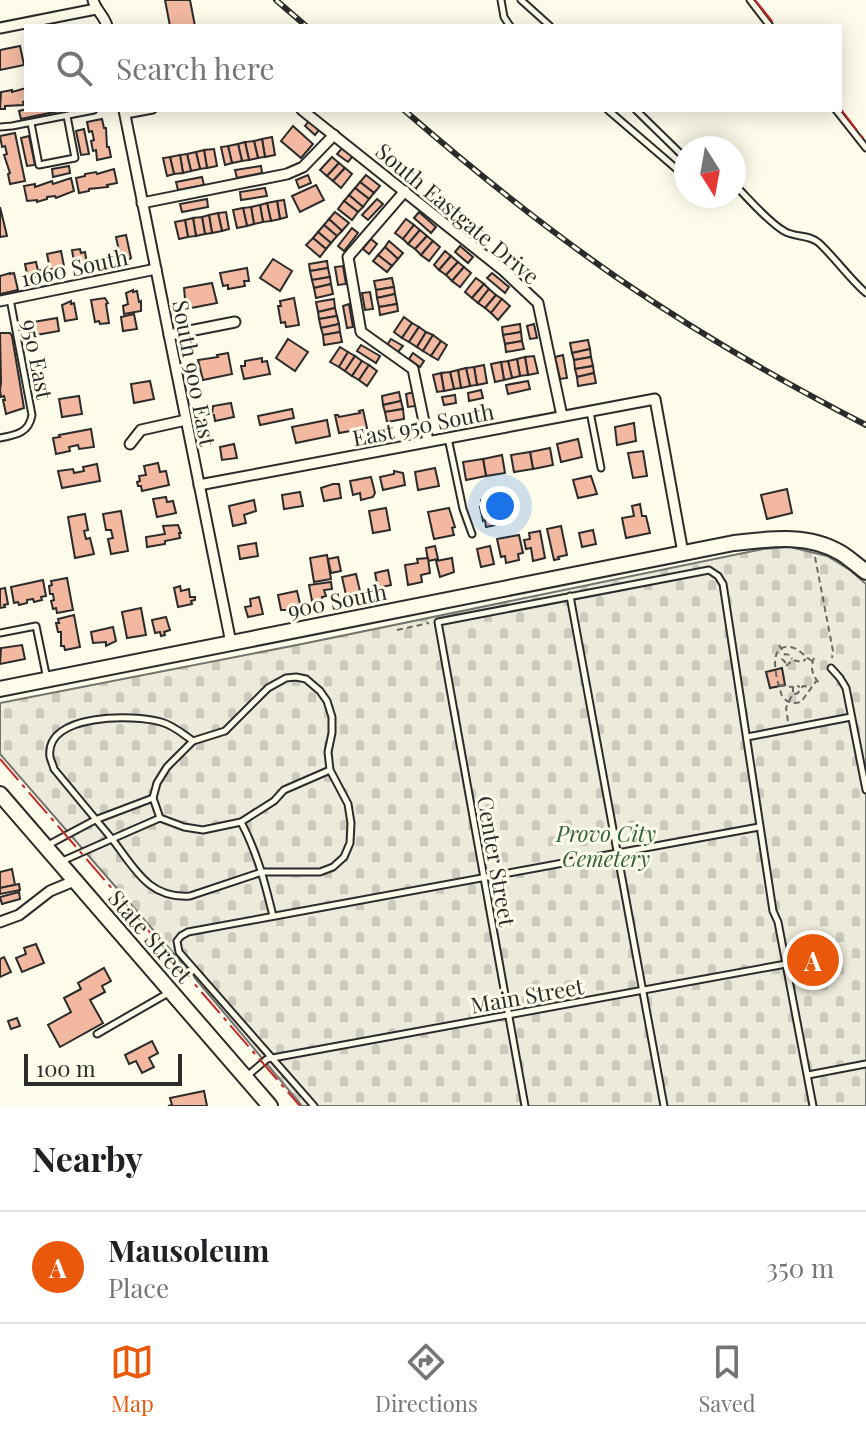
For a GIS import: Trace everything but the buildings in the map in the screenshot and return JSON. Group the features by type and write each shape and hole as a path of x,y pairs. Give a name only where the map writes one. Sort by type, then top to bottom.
{"street":[{"path":"0,28 94,4 106,24"},
{"name":"South Eastgate Drive","path":"305,112 504,271 538,303 562,416"},
{"name":"South 900 East","path":"124,113 231,643"},
{"path":"142,203 287,174 303,167 334,135"},
{"path":"405,191 348,257 361,332 413,369 428,441"},
{"name":"1060 South","path":"5,300 156,269"},
{"path":"169,335 235,322"},
{"name":"East 950 South","path":"199,485 655,399 683,553"},
{"path":"130,444 141,430 186,420"},
{"name":"900 South","path":"0,689 734,543 782,537 808,541 820,551 839,552 866,572"},
{"name":"State Street","path":"0,794 270,1106"},
{"path":"0,922 19,915 50,891 74,881"}],"lane":[{"path":"501,0 509,24"},
{"path":"521,0 548,24"},
{"path":"750,0 768,24"},
{"path":"0,127 85,112"},
{"path":"610,112 674,167"},
{"path":"638,112 674,147"},
{"path":"838,112 866,148"},
{"path":"31,123 39,165 63,161 75,158 67,116"},
{"path":"746,196 781,230 817,242 866,293"},
{"name":"950 East","path":"0,438 22,433 30,425 32,410 5,300"},
{"path":"589,411 601,468"},
{"path":"448,437 463,509 472,534"},
{"path":"438,622 700,571 709,570 718,576 723,584 773,911 778,922 813,1106"},
{"path":"570,596 664,1106"},
{"name":"Center Street","path":"438,622 525,1106"},
{"path":"0,633 36,626 47,680"},
{"path":"831,668 846,688 866,790"},
{"path":"160,818 153,798 157,783 167,767 193,741 225,731 249,704 286,678 306,679 327,701 332,717 328,752 330,770 348,804 351,823 350,843 344,857 333,867 320,872 262,872 190,896 167,895 148,885 54,769 50,757 51,748 61,731 72,725 114,718 161,722 193,741"},
{"path":"747,737 851,717"},
{"path":"858,747 866,745"},
{"path":"59,863 160,818 203,830 241,822 274,801 284,790 330,770"},
{"path":"45,846 95,820 153,798"},
{"path":"241,822 262,872 273,916"},
{"path":"314,1106 179,952 177,941 181,936 188,932 759,827"},
{"name":"Main Street","path":"273,1058 786,964"},
{"path":"97,1034 171,992"},
{"path":"246,1078 267,1059 273,1058"},
{"path":"808,1075 866,1064"}],"path":[{"path":"820,551 833,651 831,668"},
{"path":"397,630 438,622"},
{"path":"780,647 793,660 802,662 807,658"},
{"path":"780,647 795,648 813,659 812,669 818,682 801,702 788,702 782,696 775,662 780,647"},
{"path":"785,654 782,659 787,665 793,660"},
{"path":"779,685 797,685 801,688"},
{"path":"793,687 795,693"},
{"path":"789,730 788,702 801,688 811,687"},
{"path":"799,936 808,986"},
{"path":"800,942 819,938 826,977 807,980"},
{"path":"786,964 804,961"}],"green space":[{"name":"Provo City Cemetery","path":"790,547 827,556 866,584 866,1106 302,1106 0,754 0,703 763,549"}],"railway":[{"path":"276,0 304,24"},
{"path":"406,112 509,198 619,279 740,356 866,425"}],"power":[{"path":"755,0 774,24"},
{"path":"842,111 866,142"},
{"path":"0,759 300,1106"}],"place":[{"name":"Mausoleum","path":"813,960"}]}
